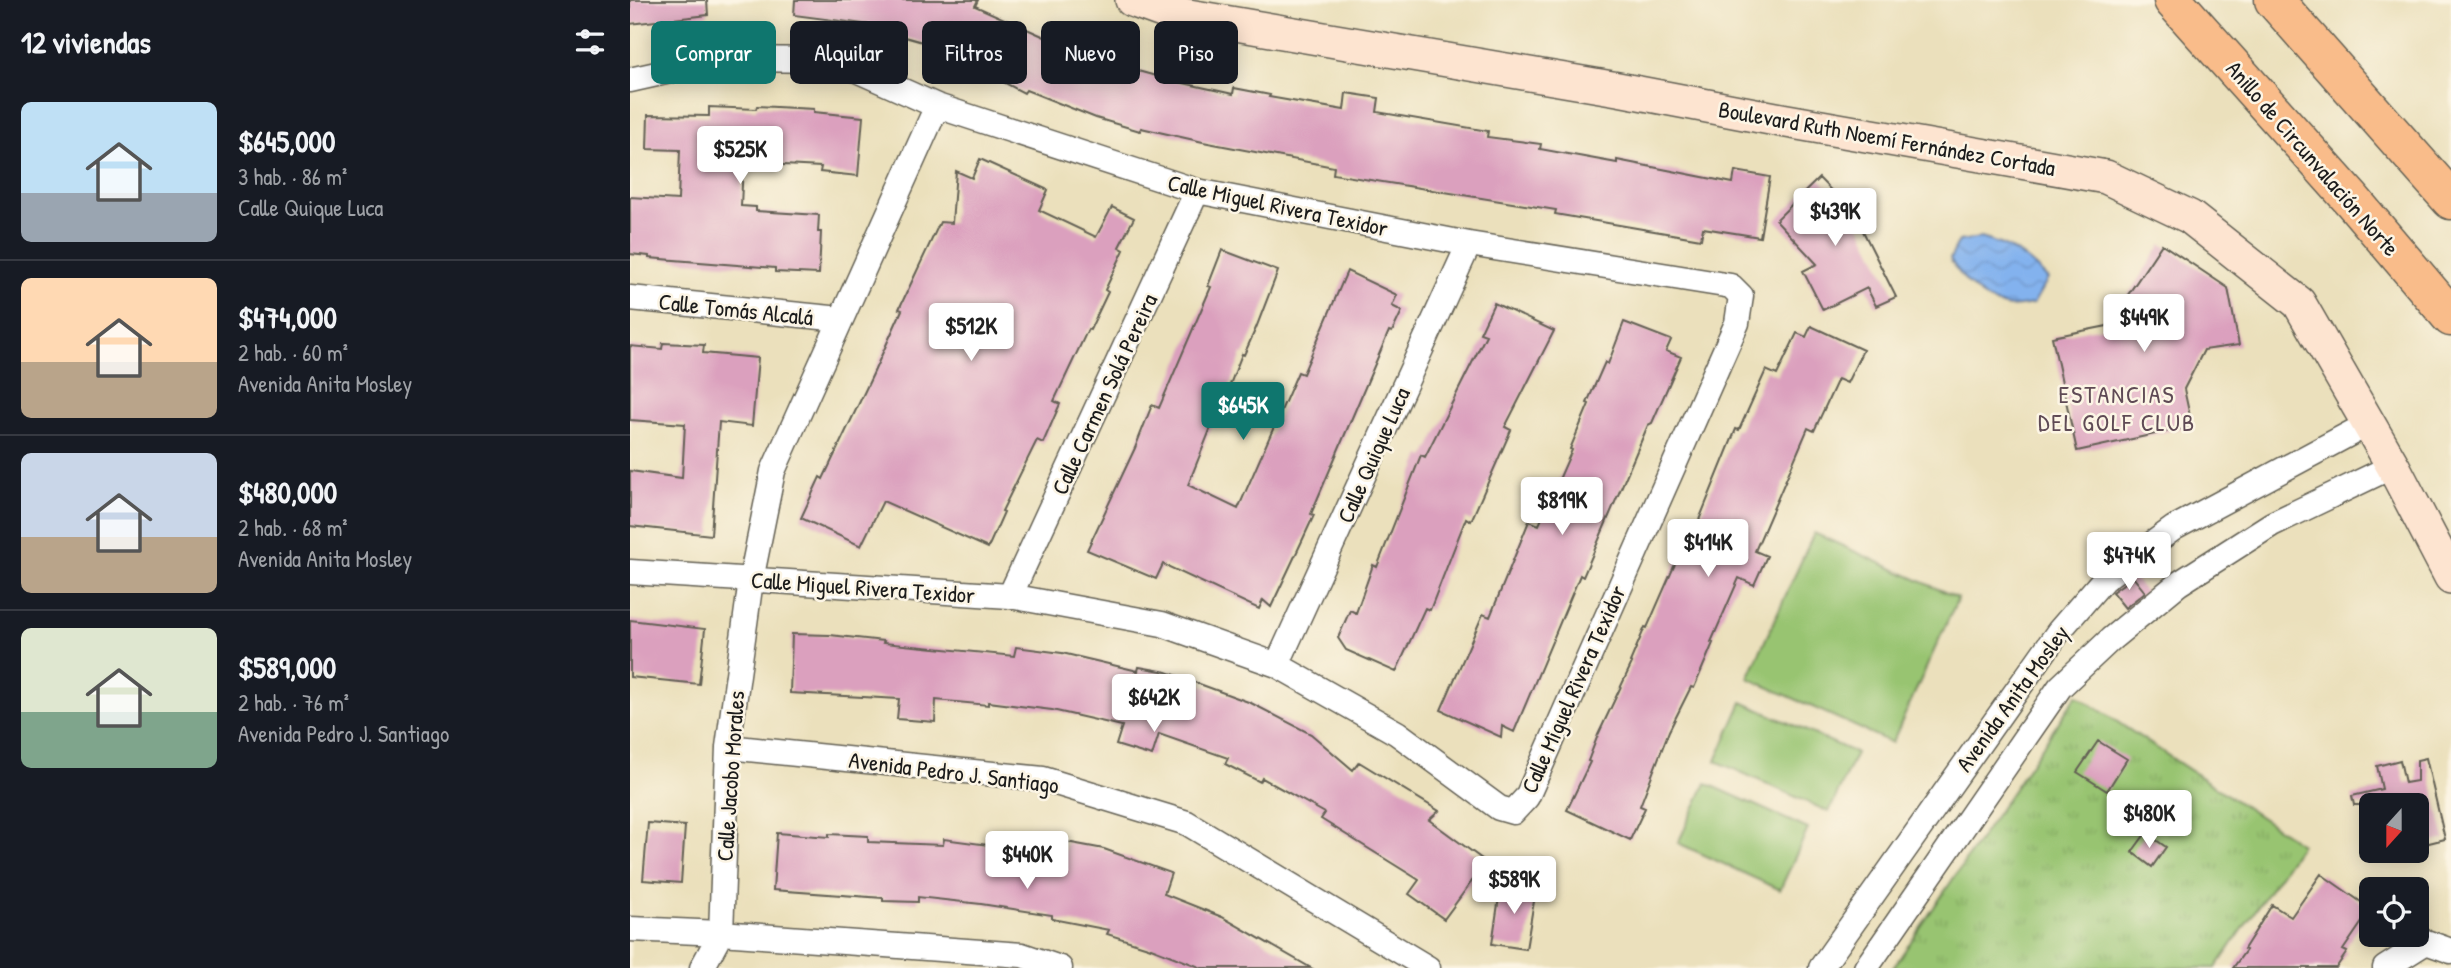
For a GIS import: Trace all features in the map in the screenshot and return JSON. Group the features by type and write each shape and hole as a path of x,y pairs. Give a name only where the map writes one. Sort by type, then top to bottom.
{"highway":[{"name":"Anillo de Circunvalación Norte","path":"2173,0 2352,200 2451,317"},
{"path":"2274,0 2451,200"}],"street":[{"name":"Boulevard Ruth Noemí Fernández Cortada","path":"1132,0 1165,12 1618,89 2106,177 2190,217 2299,303 2393,466 2451,577"},
{"name":"Calle Miguel Rivera Texidor","path":"630,80 740,59 834,60 937,106 1197,191 1469,244 1731,286 1741,296 1737,323 1527,797 1513,812 1499,808 1397,733 1277,665 1162,624 1010,596 630,572"},
{"name":"Calle Jacobo Morales","path":"702,968 721,933 728,747 751,580 773,471 937,106"},
{"name":"Calle Carmen Solá Pereira","path":"1010,596 1197,191"},
{"name":"Calle Quique Luca","path":"1277,665 1469,244"},
{"name":"Calle Tomás Alcalá","path":"630,298 841,319"},
{"name":"Avenida Anita Mosley","path":"1821,968 2059,631 2104,579 2174,528 2368,424"},
{"name":"Avenida Anita Mosley","path":"1866,968 2060,687 2102,647 2178,584 2272,524 2393,466"},
{"name":"Avenida Pedro J. Santiago","path":"728,747 1043,779 1187,823 1428,968"},
{"path":"630,929 721,933 1060,968"},
{"path":"2385,968 2426,942 2451,951"}],"green space":[{"path":"1814,533 1958,598 1892,743 1748,678"},
{"path":"2077,695 2301,844 2216,968 1893,968"},
{"path":"1742,702 1856,753 1829,812 1716,761"},
{"path":"1706,783 1808,829 1780,890 1678,843"}],"water":[{"path":"1981,238 2018,253 2048,279 2033,304 2012,307 1996,304 1980,294 1960,274 1950,259 1959,241"}],"building":[{"path":"630,0 707,0 708,15 630,24"},
{"path":"795,0 978,0 975,6 1009,21 922,21 922,42 908,38 908,21 841,21 794,15"},
{"path":"1027,29 1041,35 1041,84 1140,84 1140,72 1154,75 1154,84 1188,84 1233,94 1234,88 1344,110 1346,93 1379,98 1377,112 1488,131 1487,137 1541,144 1540,149 1617,163 1617,160 1733,183 1735,171 1770,177 1760,237 1703,228 1701,239 1555,214 1556,210 1333,174 1334,167 1141,128 1140,131 1096,118 1026,90 1024,93 1007,84 1027,84"},
{"path":"757,106 814,109 814,112 863,117 858,176 820,172 821,167 743,163 741,206 756,207 756,211 819,215 819,274 775,272 775,268 649,258 630,254 630,197 678,200 680,150 647,149 648,115 709,116 709,107 756,109"},
{"path":"980,159 1048,190 1039,210 1096,237 1112,207 1134,218 1119,247 1124,250 1105,290 1108,292 1054,401 1060,404 1043,443 1037,440 1002,511 1004,512 988,548 883,501 861,546 801,518 820,477 823,479 873,374 902,310 899,309 940,222 952,223 956,171 972,178"},
{"path":"1819,178 1855,215 1896,297 1876,306 1867,288 1823,310 1803,271 1817,264 1776,220"},
{"path":"2162,244 2228,288 2239,345 2204,350 2184,389 2192,426 2077,451 2052,337 2107,326"},
{"path":"1222,250 1278,271 1188,485 1238,509 1298,372 1303,374 1347,271 1397,295 1392,306 1402,311 1392,332 1389,331 1311,514 1314,515 1271,607 1263,600 1259,609 1163,564 1156,579 1087,550 1152,405 1159,408 1211,287 1208,286"},
{"path":"1494,303 1554,331 1505,427 1511,430 1471,521 1466,518 1430,610 1425,608 1396,672 1346,650 1338,638 1350,610 1356,613 1373,565 1377,567 1421,455 1425,457 1486,335 1480,333"},
{"path":"1624,322 1671,340 1666,351 1681,357 1652,423 1648,425 1583,577 1580,575 1514,732 1502,726 1501,737 1441,710 1483,614 1490,617 1529,521 1539,525 1572,450 1570,449 1589,404 1587,403 1605,362 1608,364"},
{"path":"1811,326 1863,350 1847,383 1838,379 1814,431 1808,428 1755,551 1767,556 1754,585 1739,578 1694,688 1691,687 1669,731 1640,806 1645,808 1630,840 1567,810 1590,762 1588,761 1598,735 1632,663 1630,662 1645,627 1647,628 1693,523 1697,525 1736,429 1739,430 1766,370 1777,375 1797,333 1806,337"},
{"path":"663,343 704,345 703,353 758,358 752,426 719,422 711,535 630,526 630,471 682,478 685,424 630,420 630,346 662,349"},
{"path":"2133,577 2145,592 2125,608 2112,592"},
{"path":"630,620 705,629 699,684 630,677"},
{"path":"792,634 830,635 1014,656 1016,647 1062,653 1138,671 1139,667 1167,672 1251,703 1311,734 1353,770 1359,762 1439,811 1429,820 1486,862 1444,919 1409,894 1419,880 1321,819 1325,813 1262,778 1260,782 1225,764 1228,758 1159,734 1152,756 1116,745 1122,726 1052,710 988,702 988,705 936,700 935,722 897,719 899,699 790,693"},
{"path":"2098,741 2127,759 2107,791 2077,772"},
{"path":"2426,758 2445,839 2429,843 2429,793 2365,793 2382,789 2377,766 2400,760 2405,783 2417,781 2417,760"},
{"path":"2359,794 2359,805 2354,805 2352,796"},
{"path":"648,823 685,826 681,883 643,880"},
{"path":"777,833 829,837 829,834 868,836 868,842 943,845 944,839 1063,855 1066,842 1104,849 1171,873 1164,894 1222,917 1311,968 1202,968 1107,934 1109,930 1052,919 1052,915 981,904 918,897 918,902 883,901 883,898 773,890"},
{"path":"2146,833 2166,847 2152,867 2132,852"},
{"path":"2321,874 2359,901 2359,927 2343,950 2347,952 2336,968 2233,968 2272,905 2291,917"},
{"path":"1501,884 1536,889 1526,949 1492,944"}],"district":[{"name":"ESTANCIAS DEL GOLF CLUB","path":"2117,408"}]}
